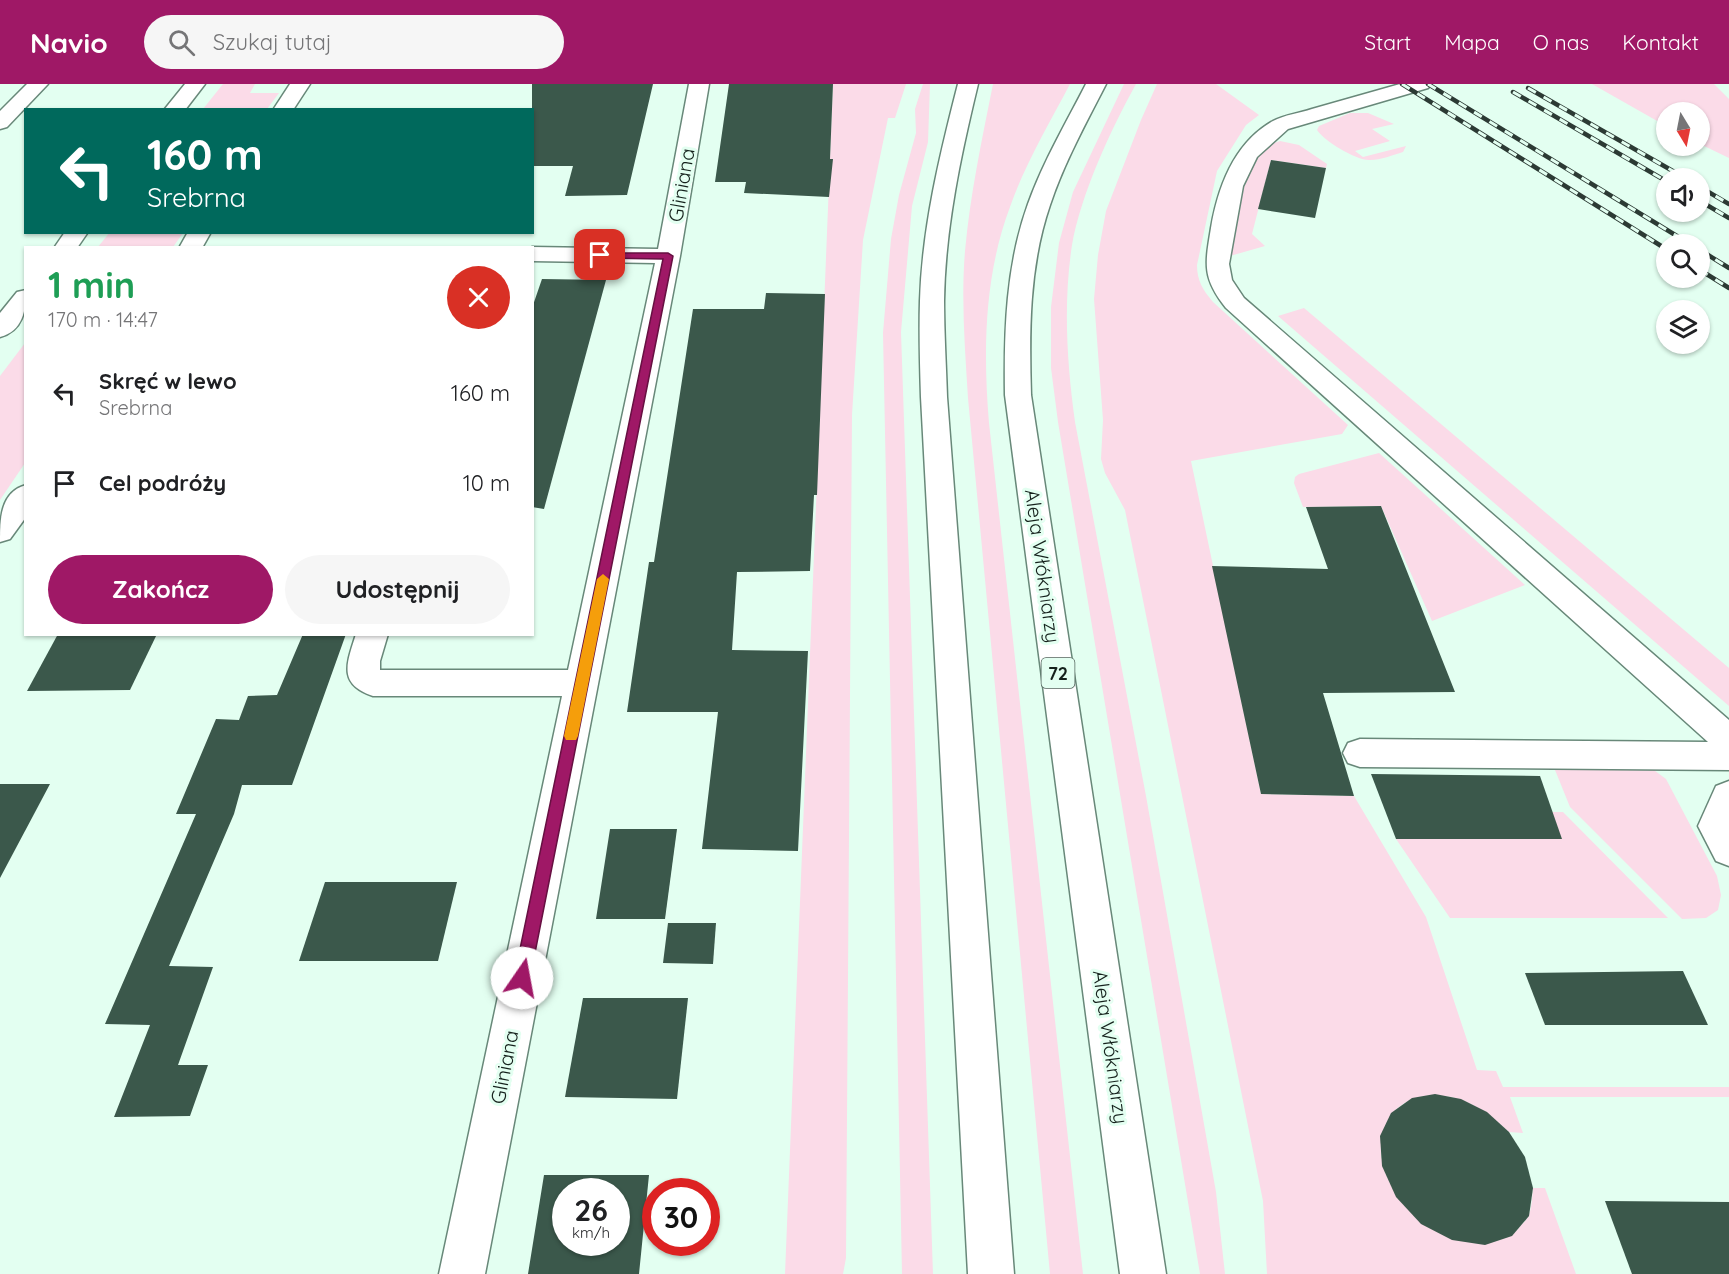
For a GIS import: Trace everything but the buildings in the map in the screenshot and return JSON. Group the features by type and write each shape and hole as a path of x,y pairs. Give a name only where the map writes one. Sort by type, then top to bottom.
{"main road":[{"path":"0,123 38,84"},
{"path":"176,108 195,84"},
{"path":"284,108 300,84"},
{"name":"Gliniana","path":"462,1274 668,256 699,84"},
{"path":"969,84 942,196 934,260 934,397 991,1274"},
{"name":"Aleja Włókniarzy","path":"1096,84 1038,205 1030,236 1017,316 1018,395 1143,1274"},
{"path":"1421,84 1281,125 1263,136 1250,150 1233,179 1217,264 1218,276 1223,289 1235,303 1729,740"},
{"path":"534,254 668,256"},
{"path":"0,329 24,299"},
{"path":"0,532 24,497"},
{"path":"371,636 364,661 364,676 373,683 582,683"},
{"path":"1360,753 1729,756"},
{"path":"1729,796 1716,826 1729,850"}],"shaded area":[{"path":"223,84 255,84 250,93 279,93 268,108 204,108"},
{"path":"833,84 906,84 895,118 888,118 863,240 852,415 846,1258 843,1274 785,1274"},
{"path":"923,84 930,84 928,142 912,206 901,332 933,1274 902,1274 883,333 891,239 899,195 916,133 915,109"},
{"path":"993,84 1070,84 1023,175 1001,233 990,287 986,369 989,423 1083,1274 1050,1274 968,398 963,306 965,251 973,188"},
{"path":"1124,84 1136,84 1098,162 1082,205 1072,245 1067,311 1070,378 1075,422 1146,796 1216,1192 1225,1274 1200,1274 1058,422 1051,368 1051,307 1059,243 1073,192"},
{"path":"1157,84 1216,84 1259,115 1246,125 1217,171 1197,265 1199,281 1213,302 1348,425 1342,434 1191,461 1261,794 1354,796 1426,917 1477,1070 1496,1071 1503,1087 1729,1087 1729,1097 1510,1097 1523,1133 1509,1132 1479,1109 1445,1096 1414,1098 1392,1114 1386,1124 1381,1151 1387,1177 1402,1200 1423,1220 1448,1234 1474,1242 1498,1240 1518,1229 1527,1219 1531,1209 1533,1188 1545,1188 1576,1274 1267,1274 1263,1201 1125,510 1105,473 1101,459 1103,420 1094,299 1098,255 1106,211"},
{"path":"1592,84 1714,84 1729,99 1729,158 1710,149 1710,102 1656,102 1656,120"},
{"path":"1350,113 1368,113 1394,124 1372,129 1390,141 1355,151 1363,157 1406,146 1403,152 1378,159 1364,159 1341,150 1317,130 1319,126"},
{"path":"1280,141 1299,145 1327,164 1326,168 1271,160 1252,234 1265,246 1230,256 1240,190 1246,173 1254,159 1265,148"},
{"path":"108,234 182,234 174,246 99,246"},
{"path":"1304,308 1729,668 1729,706 1278,316"},
{"path":"24,344 24,464 0,500 0,376"},
{"path":"1379,453 1525,585 1432,621 1381,506 1303,507 1294,483 1295,477 1299,474"},
{"path":"1553,765 1647,765 1666,779 1717,876 1721,895 1718,910 1706,918 1682,919 1570,807"},
{"path":"1552,812 1563,812 1668,918 1450,918 1396,839 1561,839"}],"railway":[{"path":"1402,84 1656,243"},
{"path":"1428,84 1674,234"},
{"path":"1528,88 1668,168"},
{"path":"1513,92 1656,175"},
{"path":"1710,193 1729,204"},
{"path":"1710,207 1729,218"},
{"path":"1710,256 1729,268"},
{"path":"1710,276 1729,288"}],"slow traffic":[{"path":"571,736 603,579"}],"route":[{"path":"522,978 668,256 600,255"}]}
